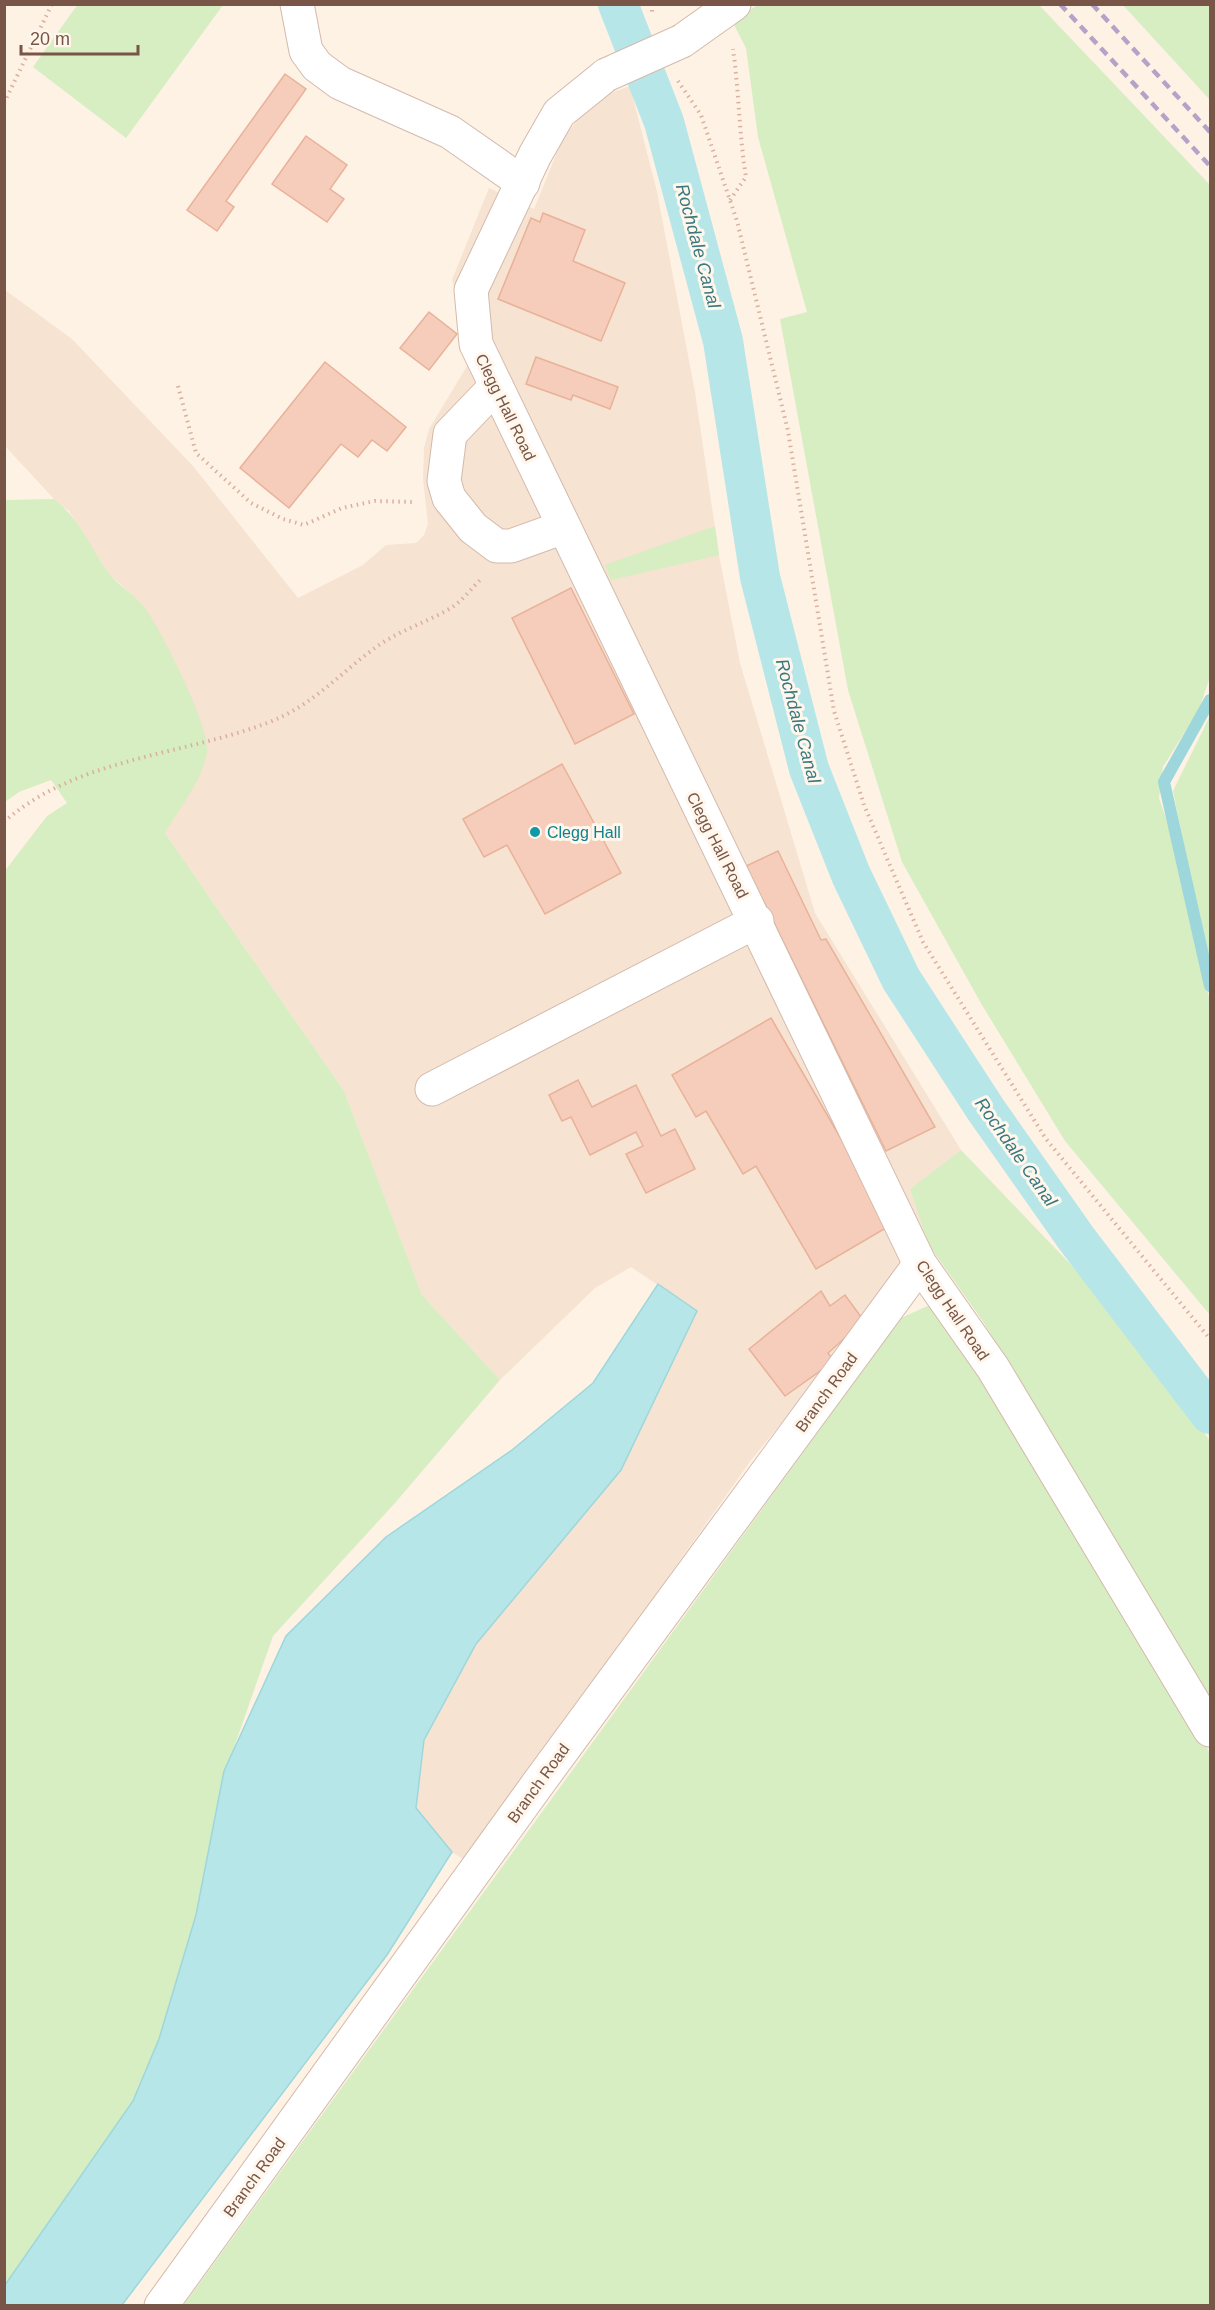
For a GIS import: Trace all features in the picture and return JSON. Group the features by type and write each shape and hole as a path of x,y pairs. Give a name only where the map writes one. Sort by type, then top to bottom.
{"street":[{"path":"297,4 306,51 317,66 340,83 450,132 523,183"},
{"name":"Clegg Hall Road","path":"727,8 682,41 606,75 559,113 471,290 476,344 920,1264 993,1368 1210,1730"},
{"path":"496,386 450,434 444,481 449,498 473,528 496,546 511,546 564,527"},
{"path":"432,1089 756,921"},
{"name":"Branch Road","path":"161,2306 537,1785 920,1264"}],"path":[{"path":"4,103 52,4"},
{"path":"652,4 652,16"},
{"path":"727,8 736,67 740,137 746,177 729,201"},
{"path":"676,77 701,115 729,201 788,431 834,711 864,805 923,942 1046,1139 1210,1339"},
{"path":"178,386 196,453 251,503 283,519 304,525 342,508 375,501 426,502 449,498"},
{"path":"4,822 26,803 115,763 202,744 267,723 303,708 384,642 453,607 483,578 496,546"}],"shaded area":[{"path":"630,86 657,192 695,392 719,555 740,663 815,913 961,1150 910,1189 928,1244 752,1459 466,1861 452,1852 416,1808 424,1740 476,1644 621,1470 697,1311 631,1267 595,1288 500,1380 422,1295 344,1091 165,833 202,770 142,604 109,574 69,511 54,499 5,446 5,290 72,339 193,466 298,598 363,565 386,545 416,543 424,535 428,524 423,479 424,448 429,429 467,366 468,343 465,320 452,280 489,188 534,209 562,140 582,114 605,95"}],"green space":[{"path":"78,4 223,5 126,138 33,67"},
{"path":"758,5 1039,5 1210,185 1210,677 1199,709 1163,767 1159,798 1185,874 1200,961 1210,1001 1210,1315 1065,1141 982,1005 902,862 848,690 780,319 807,312 758,137 746,48 732,21"},
{"path":"1123,5 1210,5 1210,100"},
{"path":"54,499 77,524 111,576 141,603 149,614 182,676 201,721 206,739 205,762 196,783 165,833 344,1091 422,1295 500,1380 395,1503 273,1636 223,1779 196,1915 159,2039 133,2101 5,2285 4,872 47,816 67,803 51,780 19,792 5,802 4,500"},
{"path":"715,526 719,555 611,580 605,565"},
{"path":"1210,716 1210,975 1173,791"},
{"path":"961,1150 1123,1319 1210,1441 1210,1706 1126,1558 982,1320 928,1244 910,1189"},
{"path":"932,1304 1041,1467 1183,1699 1210,1754 1210,2305 183,2306 901,1318"}],"water":[{"path":"658,1284 697,1311 621,1470 476,1644 424,1740 416,1808 452,1852 387,1955 122,2305 5,2305 5,2285 133,2101 159,2039 196,1915 224,1771 286,1636 386,1537 512,1450 593,1383"}],"building":[{"path":"285,74 306,89 226,201 234,207 217,231 187,210"},
{"path":"306,136 347,165 330,189 344,199 327,222 272,184"},
{"path":"543,213 585,230 573,261 625,283 601,341 498,299 531,218 540,222"},
{"path":"429,312 457,334 429,370 400,348"},
{"path":"536,357 618,387 610,409 573,395 571,400 526,384"},
{"path":"325,362 406,427 387,451 372,440 358,457 341,444 289,508 240,468"},
{"path":"571,588 634,714 575,744 512,618"},
{"name":"Clegg Hall","path":"562,764 621,873 545,914 507,845 484,857 463,819"},
{"path":"778,851 821,940 826,939 935,1127 886,1151 746,866"},
{"path":"771,1018 891,1225 816,1269 756,1166 743,1174 706,1111 696,1117 672,1075"},
{"path":"578,1080 592,1107 636,1085 661,1136 675,1129 695,1169 646,1193 626,1154 643,1146 636,1132 590,1155 571,1117 562,1121 549,1095"},
{"path":"821,1291 830,1306 845,1295 864,1321 828,1353 834,1361 785,1396 749,1349"}],"waterway":[{"name":"Rochdale Canal","path":"618,4 664,122 723,341 760,577 809,769 851,875 901,979 986,1110 1076,1238 1210,1414"},
{"path":"1210,700 1164,782 1210,986"}],"railway":[{"path":"1060,4 1210,166"},
{"path":"1092,4 1210,132"}],"place":[{"name":"Clegg Hall","path":"535,832"}]}
